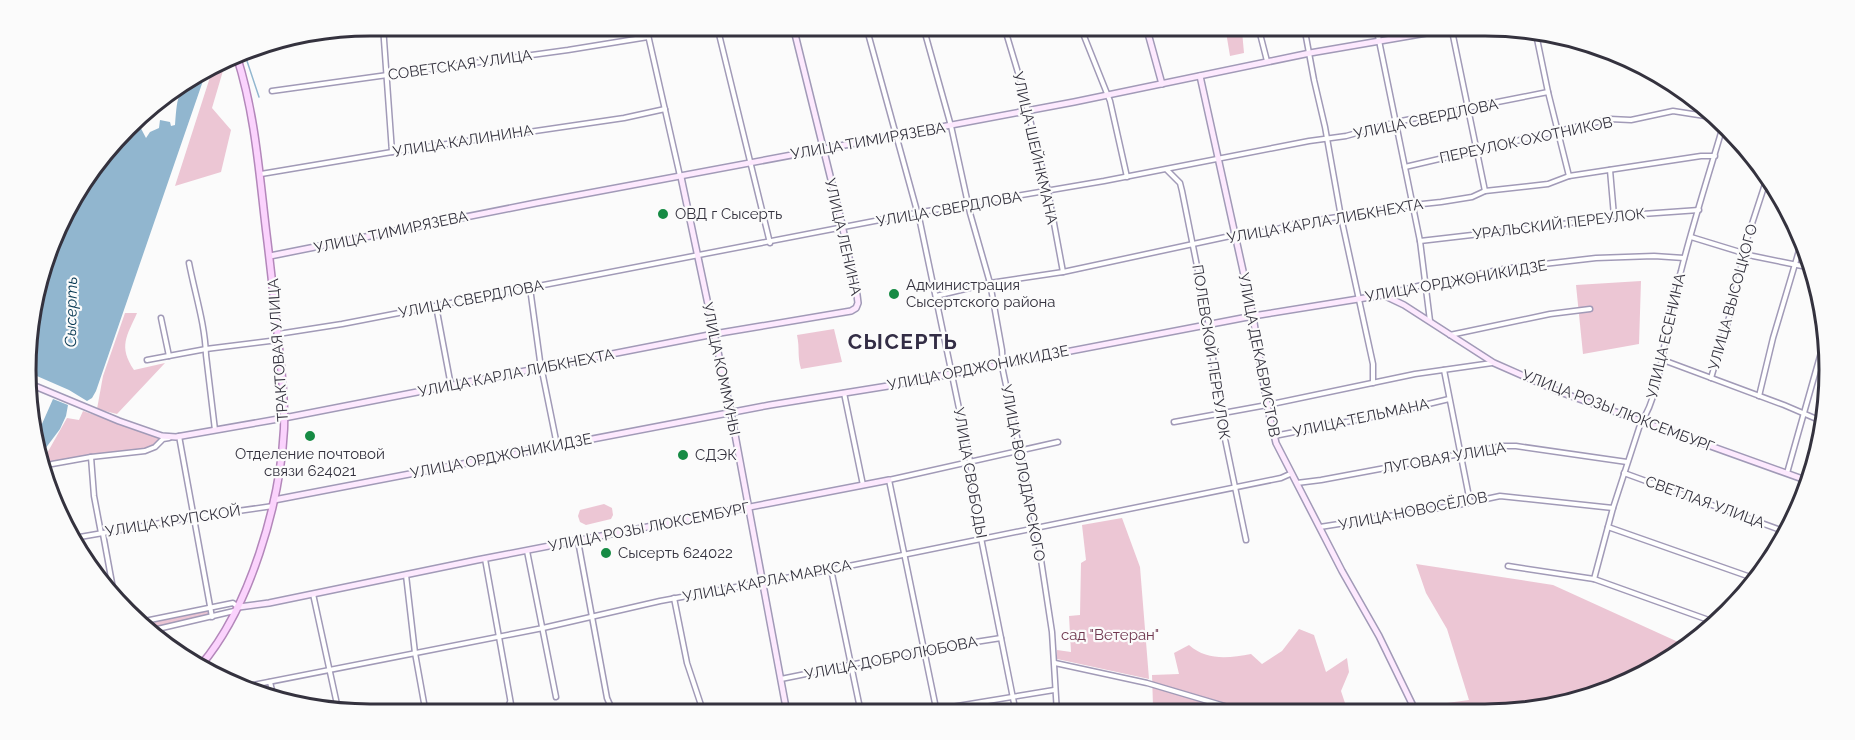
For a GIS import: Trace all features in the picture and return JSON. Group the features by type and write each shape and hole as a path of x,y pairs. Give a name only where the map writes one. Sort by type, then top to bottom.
{"main road":[{"name":"ТРАКТОВАЯ УЛИЦА","path":"204,660 239,607 258,557 273,503 282,453 284,418 278,337 261,174 248,95 239,63"}],"street":[{"path":"384,36 392,152"},
{"path":"719,36 770,243"},
{"name":"УЛИЦА ЛЕНИНА","path":"795,36 843,228 857,295 856,308"},
{"name":"УЛИЦА СВОБОДЫ","path":"869,36 920,222 970,461 981,538 1014,704"},
{"name":"УЛИЦА ВОЛОДАРСКОГО","path":"926,36 990,283 1018,449 1036,527 1052,632 1056,704"},
{"name":"УЛИЦА ШЕЙНКМАНА","path":"1007,36 1048,191 1064,272"},
{"path":"1084,36 1108,95 1127,177"},
{"path":"1149,36 1162,84"},
{"path":"1261,36 1267,61"},
{"path":"1306,36 1341,217 1373,364 1373,383"},
{"path":"1378,36 1420,241 1430,322"},
{"name":"УЛИЦА ТИМИРЯЗЕВА","path":"270,256 751,163 898,137 1267,61 1405,36"},
{"path":"1453,36 1485,192"},
{"name":"СОВЕТСКАЯ УЛИЦА","path":"272,91 648,37"},
{"name":"УЛИЦА КОММУНЫ","path":"648,37 681,177 731,413 785,704"},
{"path":"1537,40 1569,176"},
{"name":"УЛИЦА ДЕКАБРИСТОВ","path":"1200,76 1253,316 1267,405 1278,450 1412,704"},
{"name":"УЛИЦА СВЕРДЛОВА","path":"147,360 770,243 916,213 1346,136 1396,122 1548,92"},
{"name":"УЛИЦА КАЛИНИНА","path":"261,174 665,110"},
{"name":"ПЕРЕУЛОК ОХОТНИКОВ","path":"1405,167 1610,119 1631,120 1673,111 1700,115"},
{"name":"УЛИЦА ЕСЕНИНА","path":"1594,579 1627,462 1641,422 1646,416 1663,360 1668,323 1684,258 1721,134"},
{"name":"УЛИЦА КАРЛА ЛИБКНЕХТА","path":"936,296 990,283 1064,272 1235,235 1271,231 1293,224 1461,199 1485,192 1548,184 1569,176 1714,156"},
{"name":"ПОЛЕВСКОЙ ПЕРЕУЛОК","path":"1167,169 1180,183 1209,326 1220,415 1246,540"},
{"path":"1611,170 1614,216"},
{"name":"УЛИЦА ВЫСОЦКОГО","path":"1711,378 1731,311 1743,253 1764,186"},
{"name":"УРАЛЬСКИЙ ПЕРЕУЛОК","path":"1420,241 1614,216 1699,210"},
{"path":"1691,237 1743,253 1802,266"},
{"path":"1759,396 1773,338 1798,254"},
{"name":"УЛИЦА ОРДЖОНИКИДЗЕ","path":"273,503 557,445 1209,326 1253,316 1383,295 1509,268 1596,258 1654,256 1684,258"},
{"path":"189,263 202,315 215,430"},
{"path":"530,288 542,369 557,445"},
{"name":"УЛИЦА РОЗЫ ЛЮКСЕМБУРГ","path":"1383,295 1404,305 1494,363 1560,392 1801,478"},
{"path":"436,306 451,386"},
{"name":"УЛИЦА КАРЛА ЛИБКНЕХТА","path":"52,464 91,456 145,451 155,447 163,439 177,436 284,418 714,334 851,311 856,308"},
{"path":"1449,335 1550,314 1590,309"},
{"path":"161,318 169,356"},
{"path":"1663,360 1815,419"},
{"path":"1787,473 1819,362"},
{"path":"1174,423 1373,383 1494,363"},
{"path":"1444,370 1470,502"},
{"name":"УЛИЦА КАРЛА ЛИБКНЕХТА","path":"37,387 119,421 162,436 177,436"},
{"path":"844,393 863,485"},
{"name":"УЛИЦА ТЕЛЬМАНА","path":"1274,436 1387,414 1449,399"},
{"path":"177,436 195,517 212,617"},
{"name":"УЛИЦА РОЗЫ ЛЮКСЕМБУРГ","path":"239,607 889,480 1018,449 1058,442"},
{"name":"ЛУГОВАЯ УЛИЦА","path":"1296,483 1484,449 1516,446 1627,462"},
{"path":"91,456 94,496 111,581"},
{"name":"СВЕТЛАЯ УЛИЦА","path":"1624,473 1778,529"},
{"name":"УЛИЦА КАРЛА МАРКСА","path":"258,684 500,636 674,598 831,569 1281,478 1290,474"},
{"path":"889,480 935,704"},
{"name":"УЛИЦА НОВОСЁЛОВ","path":"1319,527 1500,495 1613,508"},
{"name":"УЛИЦА КРУПСКОЙ","path":"80,536 273,503"},
{"path":"1608,527 1748,576"},
{"path":"578,541 610,704"},
{"path":"527,551 556,697"},
{"path":"485,559 500,636 510,704"},
{"path":"1508,566 1594,579 1707,619"},
{"path":"831,569 859,704"},
{"path":"406,574 415,653 424,704"},
{"path":"313,594 336,702"},
{"path":"674,598 687,663 701,704"},
{"path":"149,620 211,606 233,603 239,607 231,614 159,629"},
{"name":"УЛИЦА ДОБРОЛЮБОВА","path":"780,679 924,650 1001,638"},
{"path":"1055,663 1147,683 1218,704"},
{"path":"270,682 272,689"},
{"path":"974,704 1054,690"}],"green space":[{"path":"1227,36 1242,36 1244,53 1230,56"},
{"path":"223,69 212,108 231,130 221,172 175,186 210,77"},
{"path":"1641,281 1639,344 1583,354 1576,285"},
{"path":"125,313 137,313 127,335 125,347 134,370 165,363 117,414 97,409 103,376"},
{"path":"834,329 842,362 801,369 797,335"},
{"path":"83,411 161,438 150,448 50,462 47,454 67,418 79,420"},
{"path":"604,504 612,508 611,519 586,525 580,522 578,516 580,510"},
{"name":"сад \"Ветеран\"","path":"1122,518 1140,567 1149,679 1057,659 1057,650 1071,652 1069,616 1080,615 1081,563 1086,560 1082,525"},
{"path":"1416,564 1553,585 1679,642 1633,670 1571,693 1507,703 1439,704 1469,700 1447,629 1426,593"},
{"path":"210,609 211,617 158,627 151,621"},
{"path":"1299,629 1314,635 1326,672 1347,658 1349,672 1341,691 1345,704 1153,704 1152,675 1179,674 1174,653 1189,645 1211,656 1251,654 1262,664 1282,651"}],"water":[{"name":"Сысерть","path":"203,81 96,391 87,401 69,390 36,376 39,326 47,284 70,222 92,184 119,150 141,128 146,138 150,132 159,128 160,120 170,122 171,126 175,125 178,99 184,92"},
{"path":"53,399 68,405 60,429 45,449 41,427"}],"waterway":[{"path":"246,60 259,97"}],"place":[{"name":"ОВД г Сысерть","path":"663,214"},
{"name":"Администрация Сысертского района","path":"894,294"},
{"name":"Отделение почтовой связи 624021","path":"310,436"},
{"name":"СДЭК","path":"683,455"},
{"name":"Сысерть 624022","path":"606,553"}],"district":[{"name":"СЫСЕРТЬ","path":"903,341"}]}
